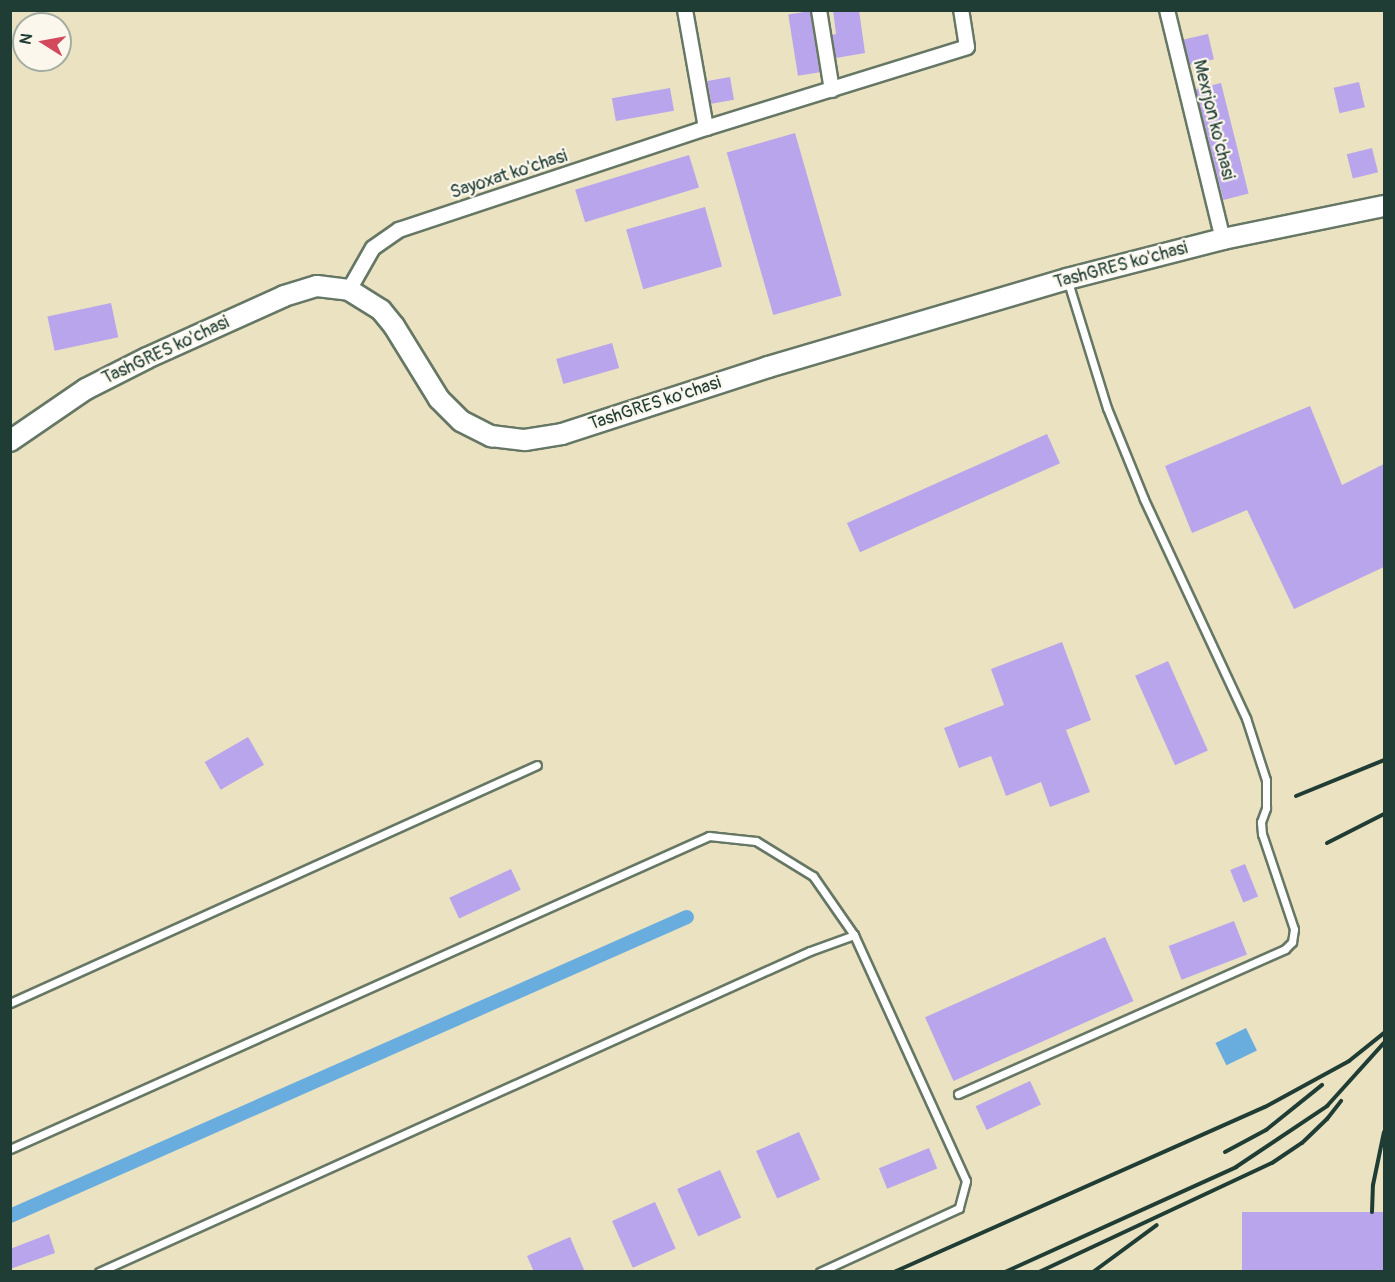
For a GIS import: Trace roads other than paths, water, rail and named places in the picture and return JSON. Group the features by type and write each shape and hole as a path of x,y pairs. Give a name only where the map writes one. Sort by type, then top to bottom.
{"main road":[{"name":"TashGRES ko'chasi","path":"10,441 86,389 284,296 317,286 349,290 370,301 386,315 440,399 461,422 491,436 525,440 562,434 768,367 1067,279 1224,239 1384,206"}],"street":[{"path":"686,10 706,128"},
{"path":"819,10 832,90"},
{"name":"Sayoxat ko'chasi","path":"349,290 373,248 399,230 706,128 967,47 961,10"},
{"name":"Mexrjon ko'chasi","path":"1167,10 1224,239"}],"lane":[{"path":"958,1094 1285,949 1292,942 1293,935 1290,916 1263,834 1266,780 1246,718 1144,499 1107,408 1067,279"},
{"path":"10,1003 537,765"},
{"path":"10,1149 710,836 756,841 813,876 854,935 966,1180 959,1208 819,1272"},
{"path":"99,1272 799,956 854,935"}],"water":[{"path":"1246,1028 1257,1050 1226,1065 1215,1043"}],"waterway":[{"path":"10,1216 687,917"}],"railway":[{"path":"1296,796 1384,760"},
{"path":"1327,843 1384,814"},
{"path":"894,1272 1265,1107 1349,1061 1384,1033"},
{"path":"1005,1272 1236,1167 1327,1106 1384,1043"},
{"path":"1225,1152 1266,1130 1322,1085"},
{"path":"1039,1272 1272,1163 1302,1143 1327,1119 1341,1101"},
{"path":"1372,1212 1373,1185 1384,1132"},
{"path":"1093,1272 1157,1225"}]}
